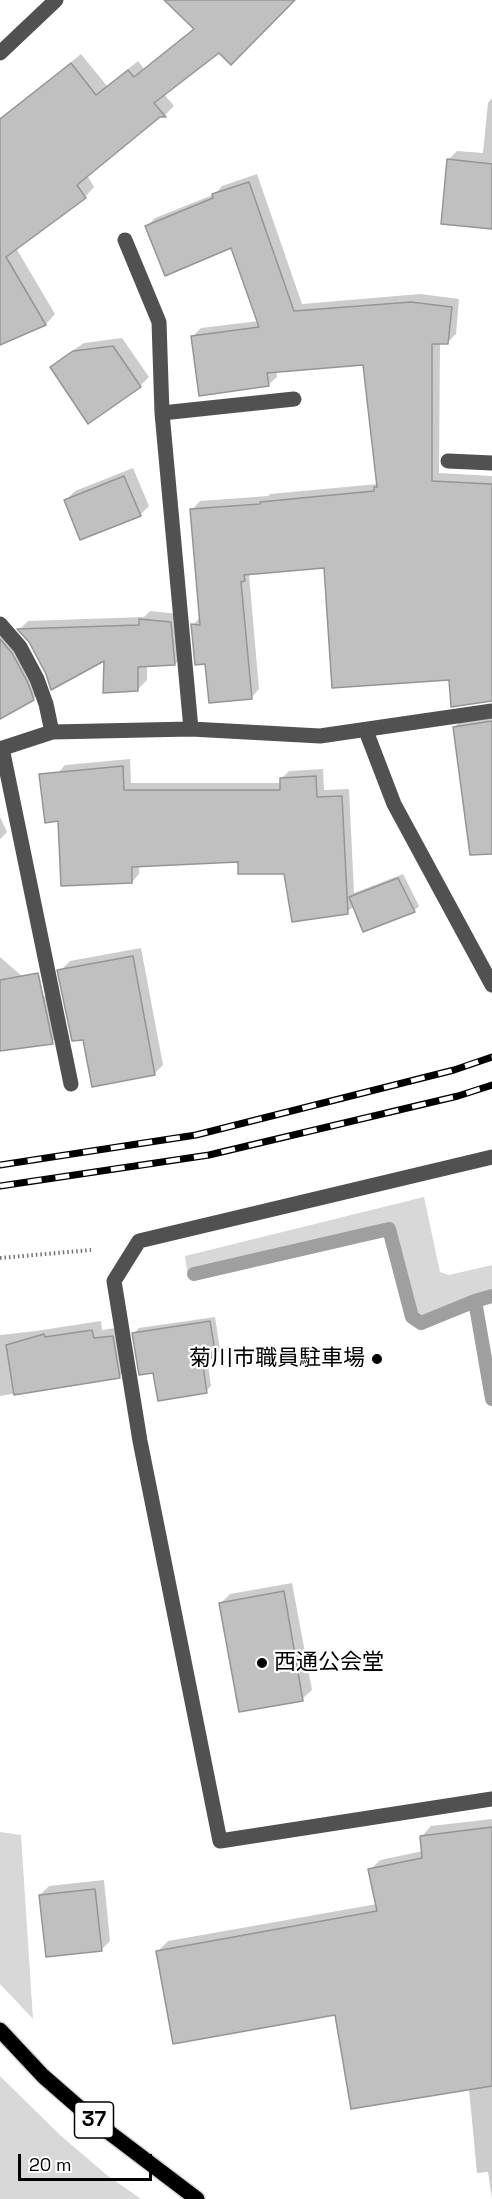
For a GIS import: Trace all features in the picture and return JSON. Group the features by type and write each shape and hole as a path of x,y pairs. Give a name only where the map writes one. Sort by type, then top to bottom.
{"main road":[{"name":"37","path":"0,2030 44,2076 98,2124 197,2199"}],"street":[{"path":"0,52 56,0"},
{"path":"125,240 159,322 162,413 191,729"},
{"path":"162,413 294,399"},
{"path":"448,461 492,463"},
{"path":"0,624 20,647 37,679 46,704 52,732"},
{"path":"71,1084 1,749 52,732 191,729 320,736 492,711"},
{"path":"366,730 394,804 492,985"},
{"path":"492,1156 139,1241 114,1281 140,1441 220,1840 492,1799"}],"path":[{"path":"0,1258 91,1250"}],"shaded area":[{"path":"424,1197 440,1272 449,1275 492,1265 492,1303 420,1328 408,1321 386,1234 188,1278 185,1256"},
{"path":"0,1832 21,1835 33,2019 0,1984"},
{"path":"0,2076 60,2135 108,2176 141,2199 0,2199"}],"building":[{"path":"164,0 295,0 231,65 219,53 154,103 166,117 160,117 77,185 86,198 6,257 46,325 0,345 0,119 71,63 96,95 128,70 134,77 194,29"},
{"path":"447,159 492,164 492,229 441,224"},
{"path":"249,182 294,311 411,302 452,307 448,344 432,344 432,481 492,484 492,701 451,707 449,680 332,688 324,568 244,575 245,581 241,582 252,699 209,703 205,664 195,665 191,624 200,625 190,509 260,504 260,502 374,491 374,487 377,487 363,365 267,373 269,386 199,396 191,336 259,327 231,248 165,276 145,226 213,198 212,194"},
{"path":"113,346 141,387 88,424 50,367 73,351"},
{"path":"124,476 141,516 80,540 64,500"},
{"path":"139,619 171,622 175,665 138,667 138,691 103,693 104,661 51,690 46,674 29,642 17,629 139,625"},
{"path":"0,639 12,653 34,700 0,719"},
{"path":"492,721 492,854 470,855 453,727"},
{"path":"123,766 124,790 280,790 280,778 316,776 317,797 342,796 348,914 292,922 284,874 238,874 238,862 132,867 132,883 61,886 58,821 45,823 39,774"},
{"path":"398,878 415,912 363,932 349,897"},
{"path":"133,956 155,1075 92,1087 83,1040 72,1041 57,970"},
{"path":"38,973 53,1044 0,1051 0,980"},
{"path":"210,1321 216,1357 202,1359 207,1393 158,1401 153,1373 139,1375 132,1333"},
{"path":"92,1330 94,1338 113,1336 120,1378 14,1395 6,1345 44,1334 45,1337"},
{"path":"284,1591 303,1701 239,1712 219,1603"},
{"path":"492,1827 492,2086 351,2109 335,2015 173,2044 156,1951 377,1911 368,1869 422,1858 420,1836"},
{"path":"95,1889 102,1951 46,1957 39,1895"}],"waterway":[{"path":"194,1274 389,1229 412,1317 421,1323 492,1296"},
{"path":"475,1301 492,1399"}],"railway":[{"path":"0,1165 196,1135 454,1070 492,1057"},
{"path":"0,1186 209,1155 458,1096 492,1085"}],"place":[{"name":"菊川市職員駐車場","path":"377,1359"},
{"name":"西通公会堂","path":"262,1663"}]}
